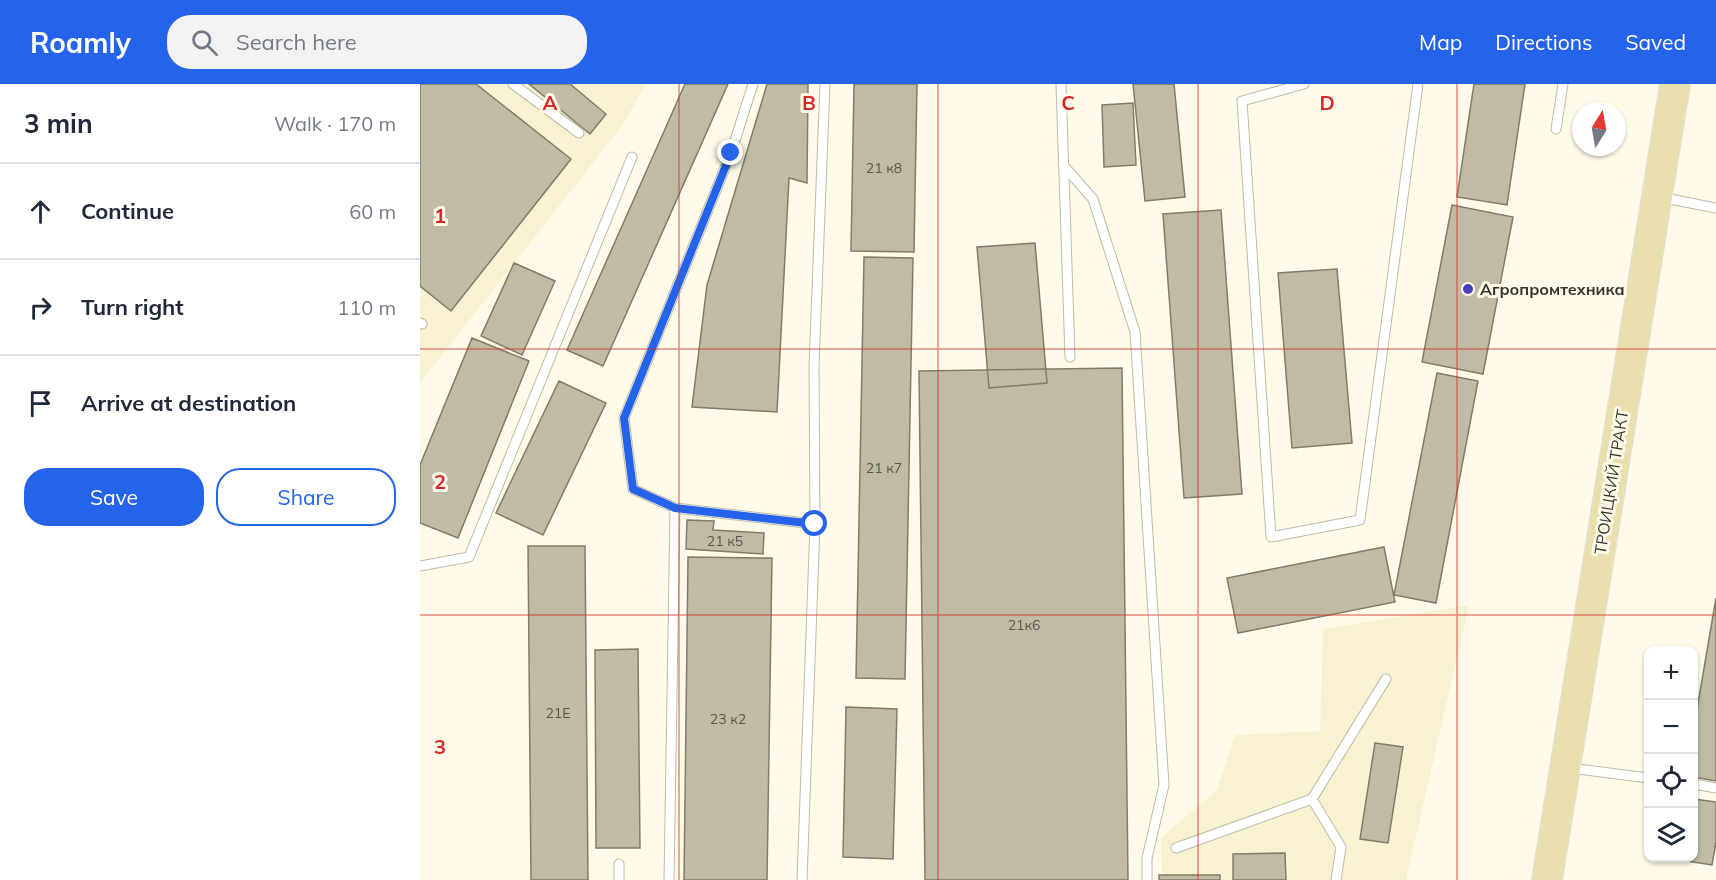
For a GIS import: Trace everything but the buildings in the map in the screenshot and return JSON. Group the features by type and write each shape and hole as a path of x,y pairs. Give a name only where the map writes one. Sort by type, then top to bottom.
{"main road":[{"name":"ТРОИЦКИЙ ТРАКТ","path":"1546,880 1675,84"}],"lane":[{"path":"513,84 579,133"},
{"path":"753,84 731,153 624,418 633,489 675,508 815,524"},
{"path":"802,880 815,524 814,366 825,84"},
{"path":"1060,84 1070,357"},
{"path":"1304,84 1242,101 1271,537 1360,520 1418,84"},
{"path":"1556,129 1563,84"},
{"path":"420,566 469,557 632,157"},
{"path":"1063,165 1093,199 1135,332 1164,785 1147,858 1147,880"},
{"path":"1657,196 1716,208"},
{"path":"669,880 675,508"},
{"path":"1176,848 1312,799 1386,679"},
{"path":"1565,767 1644,777"},
{"path":"1698,785 1716,788"},
{"path":"1312,799 1341,847 1336,880"},
{"path":"619,864 619,880"}],"shaded area":[{"path":"420,84 646,84 622,126 420,383"},
{"path":"1469,605 1406,880 1162,880 1161,838 1217,790 1235,735 1320,731 1323,629"}],"place":[{"name":"Агропромтехника","path":"1468,289"}],"route":[{"path":"731,153 624,418 633,489 675,508 815,524"}]}
